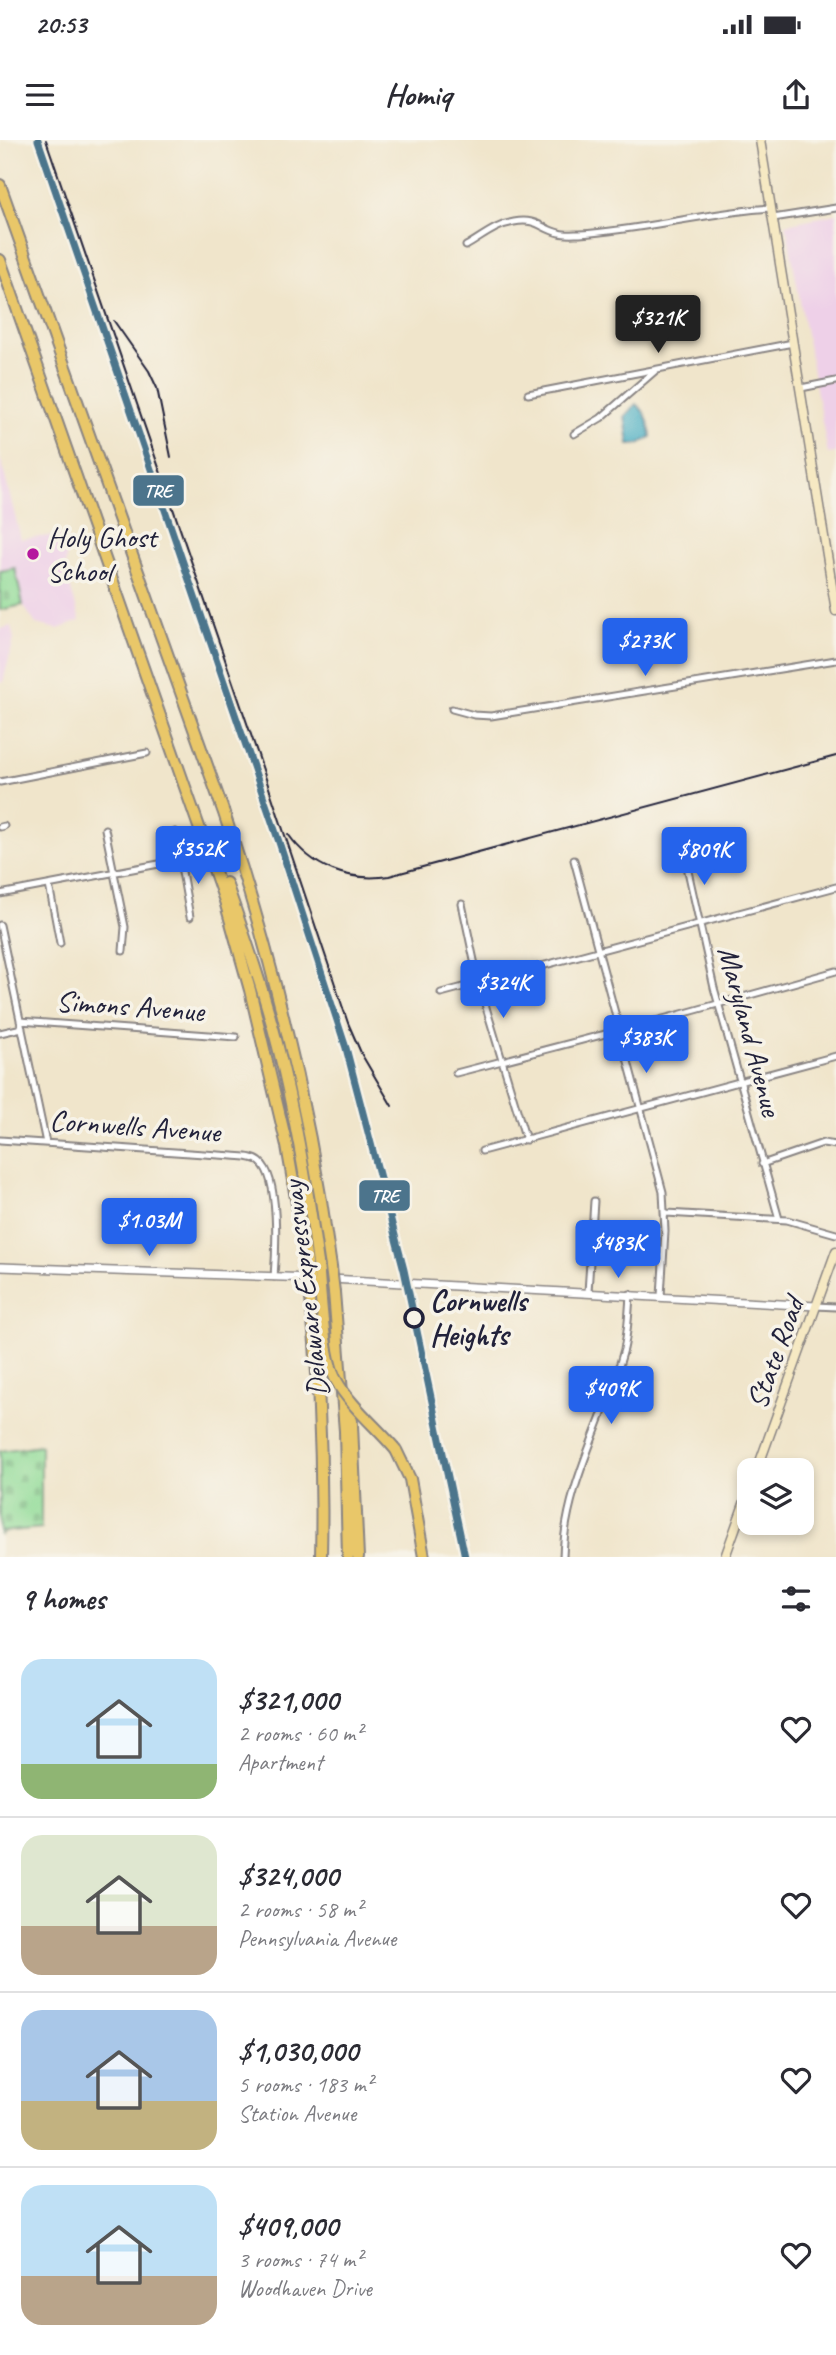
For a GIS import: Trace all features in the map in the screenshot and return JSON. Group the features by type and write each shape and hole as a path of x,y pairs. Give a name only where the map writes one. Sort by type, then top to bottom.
{"highway":[{"name":"Delaware Expressway","path":"0,185 224,813 257,916 296,1063 312,1146 334,1292 346,1441 348,1557"},
{"path":"0,260 167,735 187,773 269,1014 296,1126 313,1265 333,1375 346,1394 396,1450 410,1479 424,1557"},
{"name":"Delaware Expressway","path":"313,1265 310,1287 319,1432 321,1557"},
{"path":"340,1356 351,1397 358,1557"}],"main road":[{"path":"760,140 836,611"},
{"name":"State Road","path":"761,1458 836,1251"},
{"path":"725,1557 737,1524"}],"street":[{"path":"466,246 496,227 515,222 532,222 560,234 586,233 636,229 741,210 771,208"},
{"path":"773,218 836,208"},
{"path":"528,394 793,342"},
{"path":"573,434 601,418 657,369"},
{"path":"800,388 836,381"},
{"path":"452,709 491,716 836,660"},
{"path":"0,782 147,753"},
{"path":"105,829 125,927 123,951"},
{"path":"175,832 190,917"},
{"name":"Maryland Avenue","path":"684,853 698,925 779,1219"},
{"path":"0,894 180,860"},
{"path":"574,860 663,1192 666,1213 661,1296"},
{"path":"49,886 60,943"},
{"path":"440,993 836,887"},
{"path":"462,904 479,984 526,1140"},
{"path":"0,925 46,1143"},
{"path":"456,1073 836,971"},
{"name":"Simons Avenue","path":"0,1033 21,1024 236,1037"},
{"path":"482,1152 836,1056"},
{"name":"Cornwells Avenue","path":"0,1140 250,1158 264,1167 270,1177 274,1210 274,1277"},
{"path":"762,1164 823,1143 836,1145"},
{"path":"587,1292 594,1202"},
{"path":"666,1213 779,1219 836,1234"},
{"path":"0,1268 274,1277 836,1307"},
{"path":"563,1557 565,1521 572,1493 624,1348 629,1294"}],"shaded area":[{"path":"836,214 836,453 828,454 786,224"},
{"name":"Holy Ghost School","path":"0,457 21,539 59,535 68,539 65,569 80,621 58,629 36,624 23,605 0,610"},
{"name":"Holy Ghost School","path":"11,626 14,639 3,682 0,683 0,629"}],"green space":[{"path":"15,568 23,605 0,610 0,571"},
{"path":"41,1445 41,1528 1,1532 0,1536 0,1451"}],"water":[{"path":"636,404 647,419 651,437 639,444 629,444 625,416"}],"railway":[{"path":"46,140 348,1023 362,1055 392,1106"},
{"path":"114,321 149,371 157,388 171,457"},
{"path":"288,834 308,856 332,870 360,877 389,876 836,756"}],"transit line":[{"name":"TRE","path":"38,140 279,842 346,1048 404,1270 465,1557"}],"place":[{"name":"Holy Ghost School","path":"33,554"},
{"name":"Cornwells Heights","path":"414,1318"}]}
